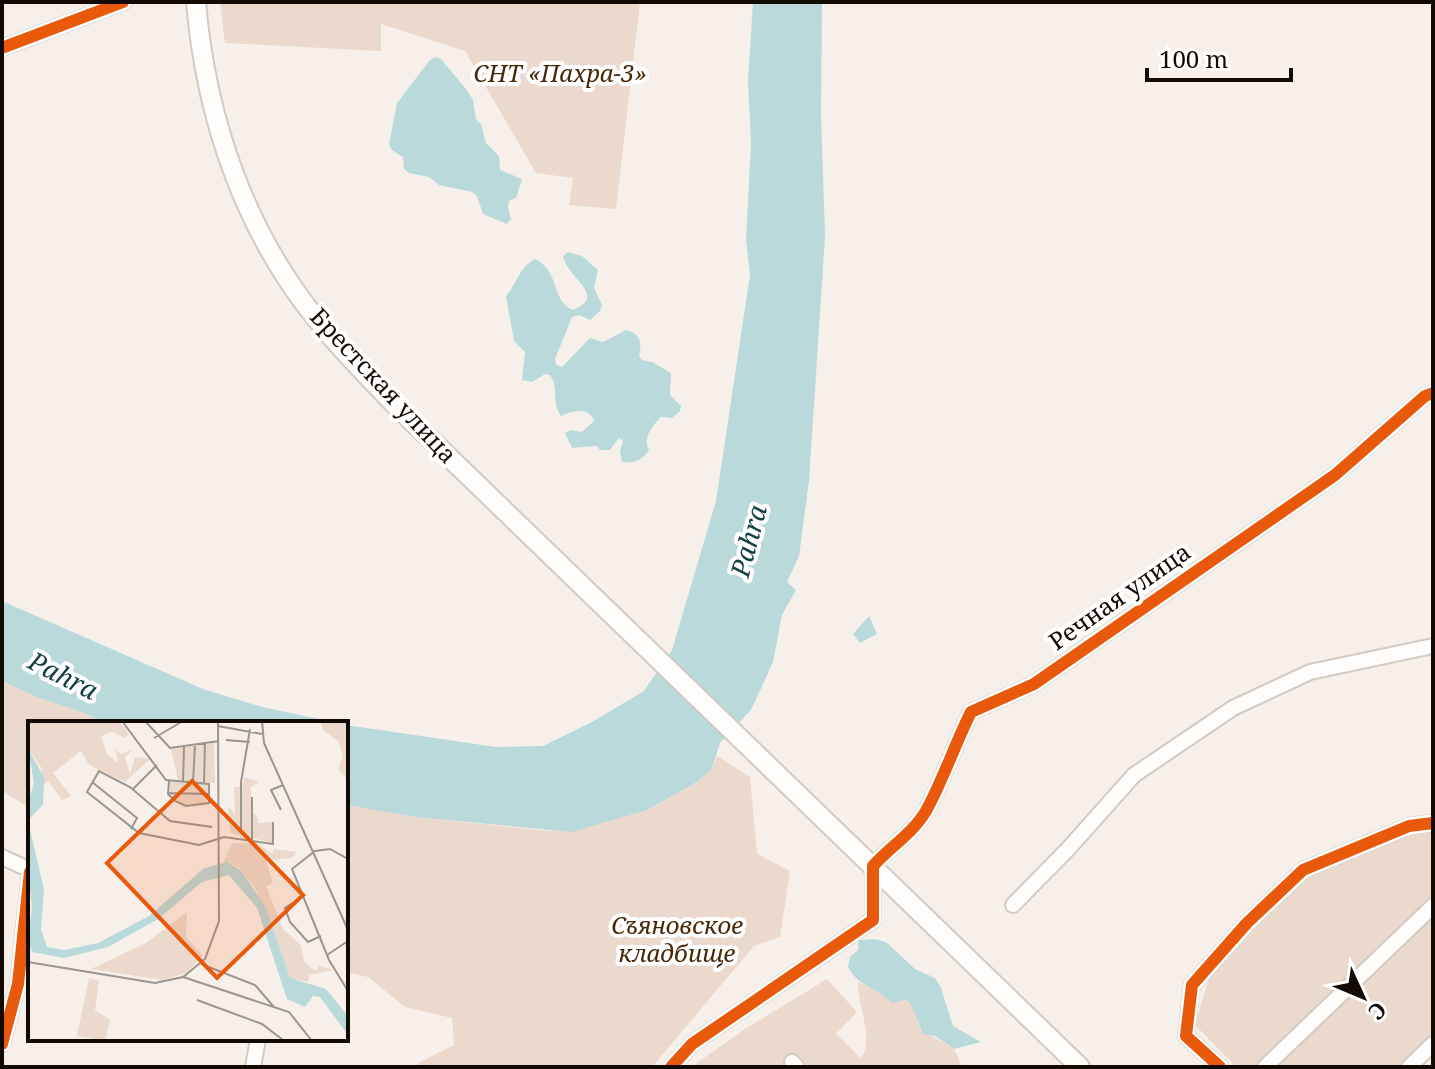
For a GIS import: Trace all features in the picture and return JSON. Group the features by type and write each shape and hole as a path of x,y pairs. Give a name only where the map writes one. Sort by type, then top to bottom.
{"main road":[{"name":"Брестская улица","path":"196,2 207,83 232,170 251,216 291,284 322,326 360,369 591,596 1080,1067"}],"street":[{"path":"2,48 123,2"},
{"name":"Речная улица","path":"873,866 911,831 926,812 971,712 1034,684 1335,475 1425,396 1433,393"},
{"path":"1013,905 1134,775 1233,708 1310,672 1433,646"},
{"path":"1220,1067 1186,1036 1192,985 1247,923 1303,870 1409,826 1433,823"},
{"path":"2,857 28,870"},
{"path":"671,1067 692,1044 873,920 873,866"},
{"path":"2,1044 18,984 28,890"},
{"path":"1265,1067 1433,906"},
{"path":"253,1067 258,1041"},
{"path":"1415,1065 1433,1044"}],"green space":[{"name":"СНТ «Пахра-3»","path":"220,2 640,2 616,209 569,205 573,178 536,173 465,51 381,24 381,51 225,43"},
{"path":"2,681 99,721 28,721 28,807 2,791"},
{"name":"Съяновское кладбище","path":"717,756 750,777 757,854 790,871 780,937 754,946 652,1067 417,1067 418,1063 454,1045 452,1018 405,1007 368,977 348,972 348,805 415,817 550,831 647,810 695,784 711,771"},
{"path":"1433,827 1433,1036 1401,1067 1236,1067 1195,1025 1211,971 1306,873 1408,831"},
{"path":"827,979 857,1012 836,1034 861,1058 865,1051 866,1032 858,982 885,995 892,1003 911,1002 920,1029 954,1049 962,1067 691,1067 745,1029"}],"water":[{"name":"Pahra","path":"753,2 822,2 821,115 825,237 809,481 799,556 787,582 796,590 782,615 773,662 751,710 720,743 711,771 694,784 647,810 572,832 415,817 348,805 348,725 496,747 543,746 644,691 672,650 716,501 750,275 746,240 751,144 748,82"},
{"path":"436,57 441,59 473,100 476,119 481,124 486,143 499,156 500,170 522,179 516,198 509,201 511,219 507,224 483,214 477,196 472,192 439,185 429,177 409,173 404,169 403,157 389,144 397,103 430,60"},
{"path":"568,252 582,256 598,270 594,288 602,305 590,320 579,315 572,317 555,359 556,365 562,367 590,338 603,342 626,330 639,339 639,356 642,360 671,373 670,395 681,406 680,411 672,418 661,417 658,420 648,436 649,450 634,462 622,462 620,451 623,441 619,438 610,450 600,450 597,446 572,448 565,433 571,430 582,432 594,421 592,416 580,411 561,416 550,375 545,374 532,382 522,380 525,352 514,341 506,296 525,266 535,259 549,271 566,305 573,310 583,304 587,293 566,265 563,256"},
{"name":"Pahra","path":"2,601 203,689 262,707 328,721 99,721 2,681"},
{"path":"869,616 877,634 860,643 853,634"},
{"path":"859,940 886,942 915,969 935,978 953,1026 981,1042 954,1049 935,1036 923,1034 910,1002 892,1003 857,979 848,967 850,957 858,950"}],"cycle path":[{"path":"2,48 123,2"},
{"path":"671,1067 692,1044 873,920 873,866 915,826 926,811 971,712 1034,684 1335,475 1425,396 1433,393"},
{"path":"1220,1067 1186,1036 1192,985 1247,923 1303,870 1409,826 1433,823"},
{"path":"2,1044 18,984 28,891"}]}
